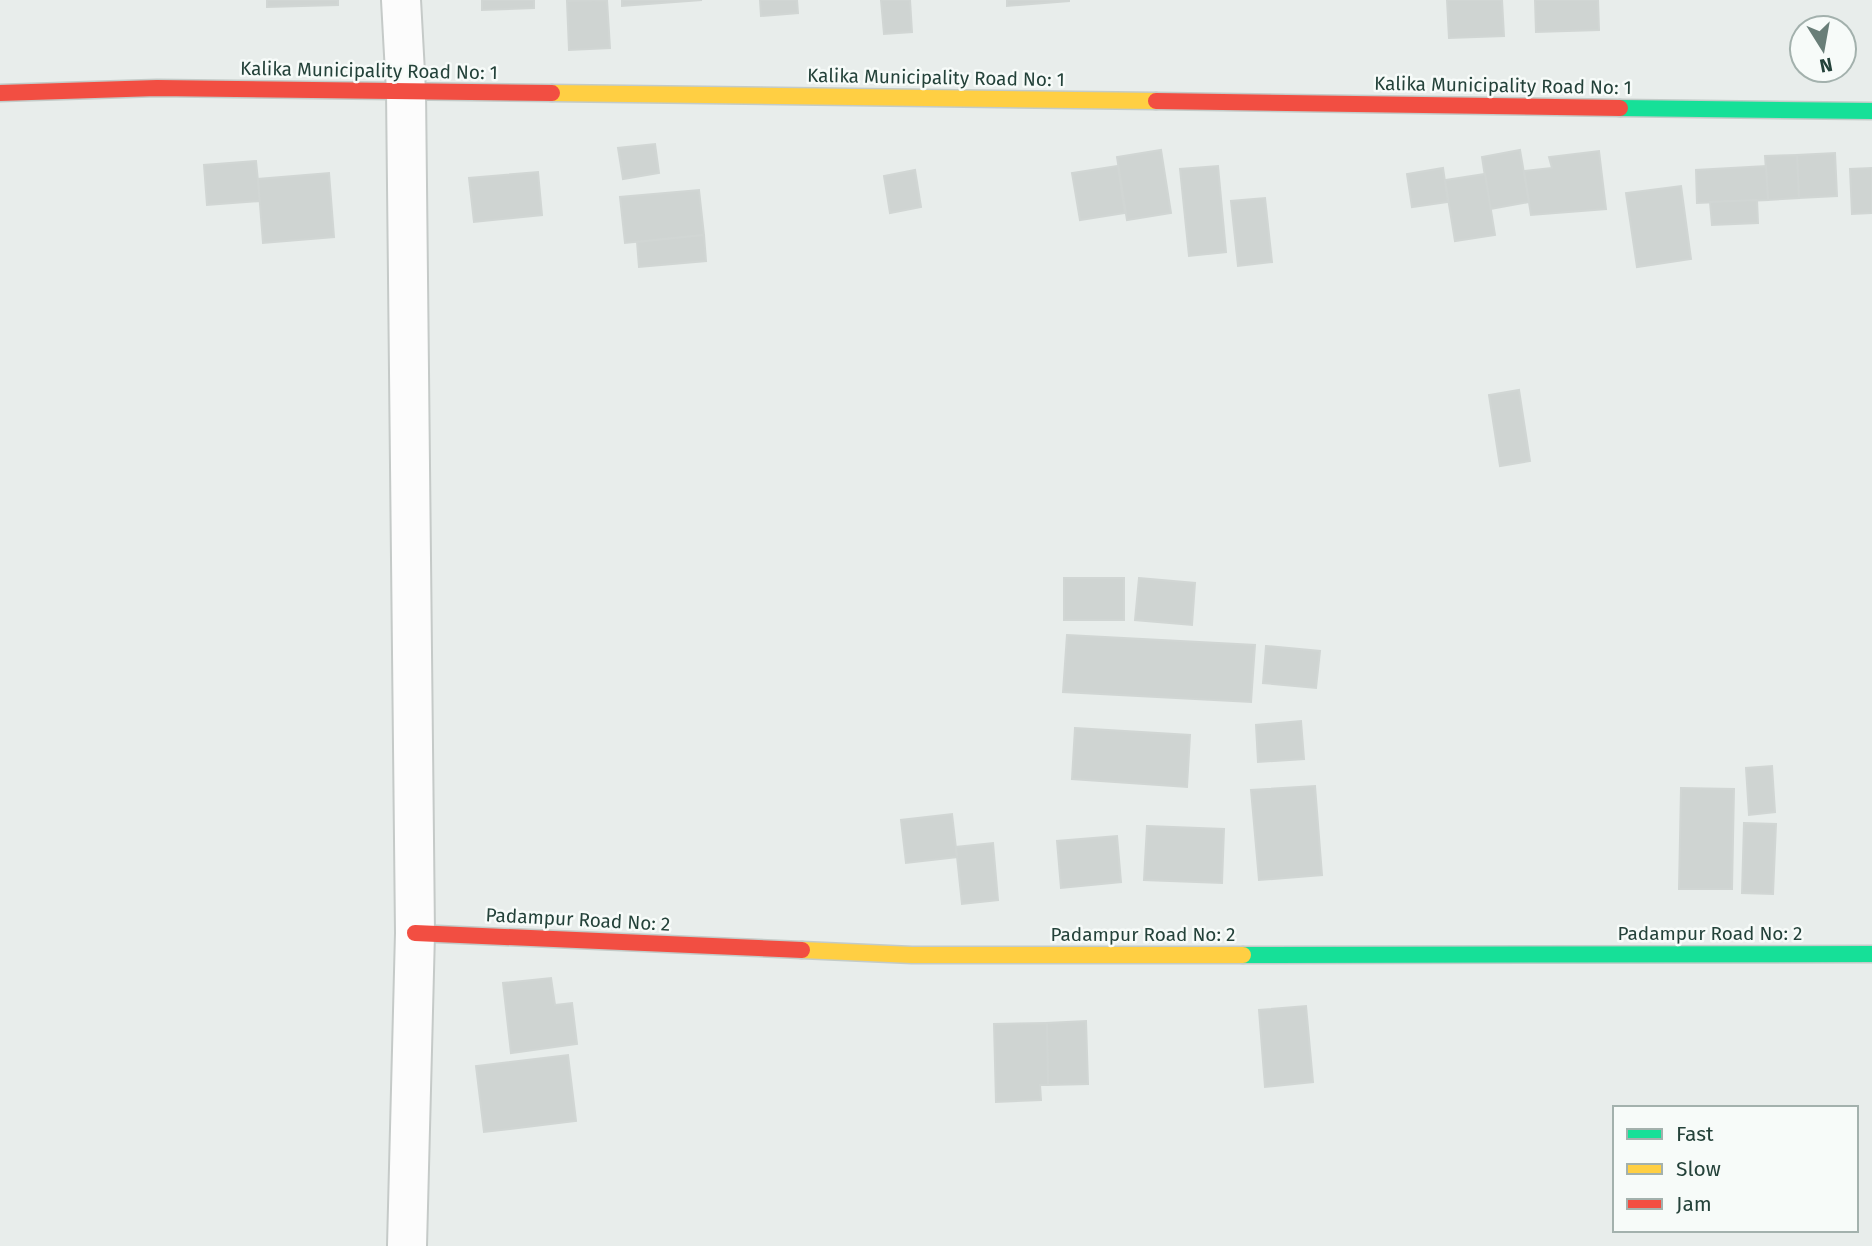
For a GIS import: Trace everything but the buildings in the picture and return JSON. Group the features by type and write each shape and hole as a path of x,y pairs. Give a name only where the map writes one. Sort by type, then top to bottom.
{"street":[{"path":"401,0 406,91 415,933 407,1246"},
{"name":"Kalika Municipality Road No: 1","path":"0,93 157,88 1872,111"},
{"name":"Padampur Road No: 2","path":"415,933 912,955 1872,954"}],"traffic: fast":[{"path":"1620,108 1872,111"},
{"path":"1243,955 1872,954"}],"traffic: slow":[{"path":"552,93 1156,101"},
{"path":"802,950 912,955 1243,955"}],"traffic: jam":[{"path":"0,93 157,88 552,93"},
{"path":"1156,101 1620,108"},
{"path":"415,933 802,950"}]}
